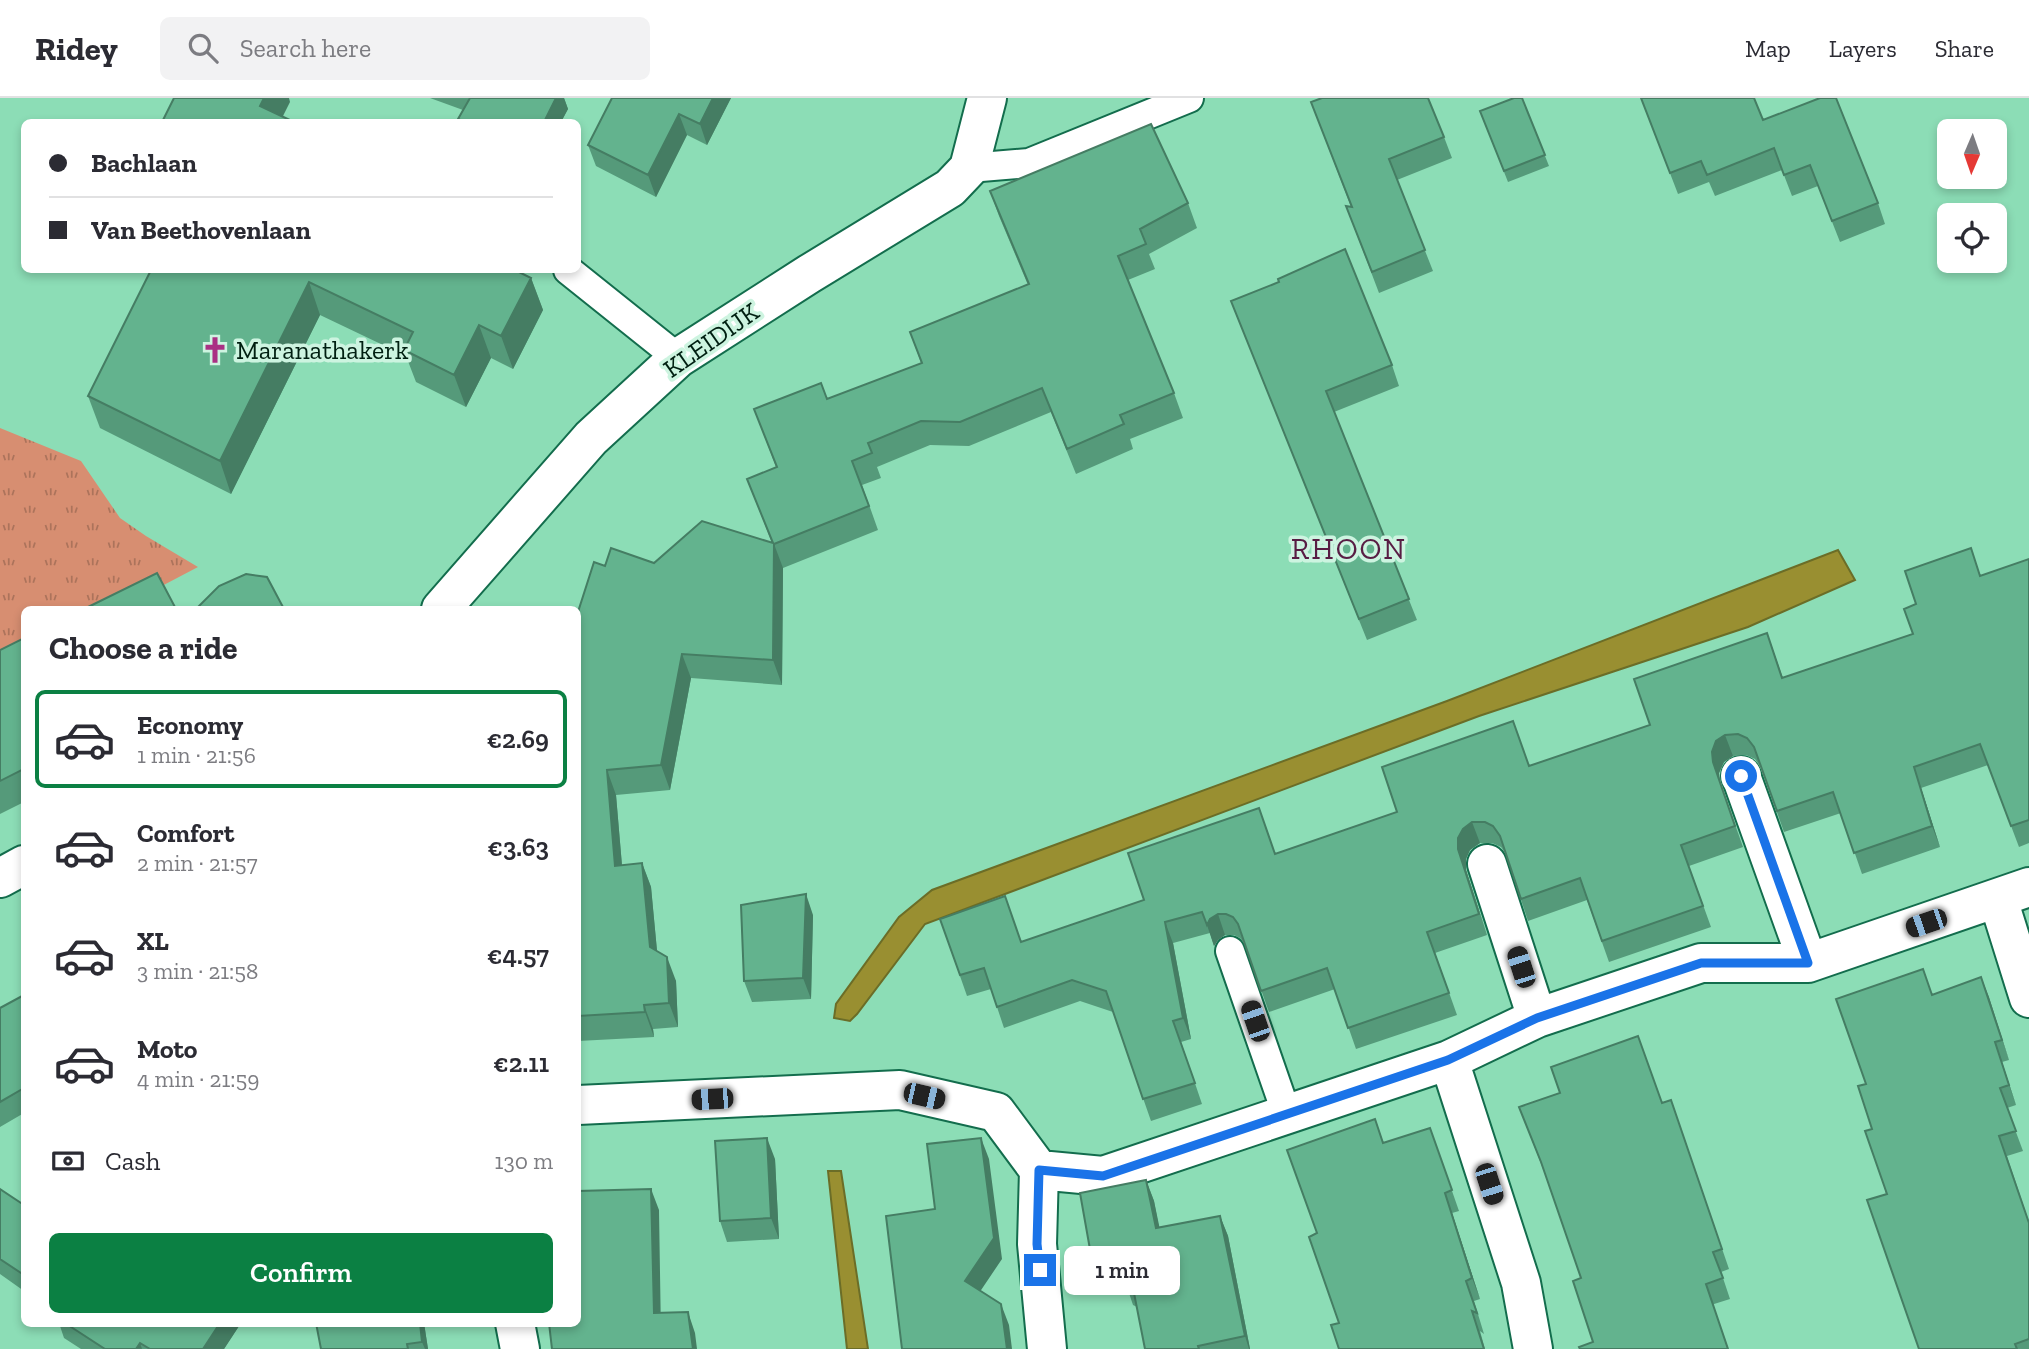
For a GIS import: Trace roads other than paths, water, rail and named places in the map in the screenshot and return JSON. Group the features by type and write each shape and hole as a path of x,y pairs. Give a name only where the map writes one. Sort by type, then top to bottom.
{"street":[{"path":"968,168 987,98"},
{"name":"KLEIDIJK","path":"444,606 591,438 678,358 950,188 968,168"},
{"path":"1741,776 1808,963"},
{"path":"1487,864 1537,1018"},
{"path":"0,878 21,867"},
{"path":"1039,1170 1103,1176 1448,1060 1537,1018 1701,963 1808,963 2013,893 2029,998"},
{"path":"1448,1060 1521,1283 1533,1349"},
{"path":"581,1105 901,1090 996,1112 1039,1170 1037,1244 1047,1349"},
{"path":"516,1327 520,1349"}],"lane":[{"path":"968,168 1029,163 1189,98"},
{"path":"572,273 678,358"},
{"path":"1230,951 1287,1115"}],"place":[{"name":"Maranathakerk","path":"215,350"}],"district":[{"name":"RHOON","path":"1349,549"}]}
